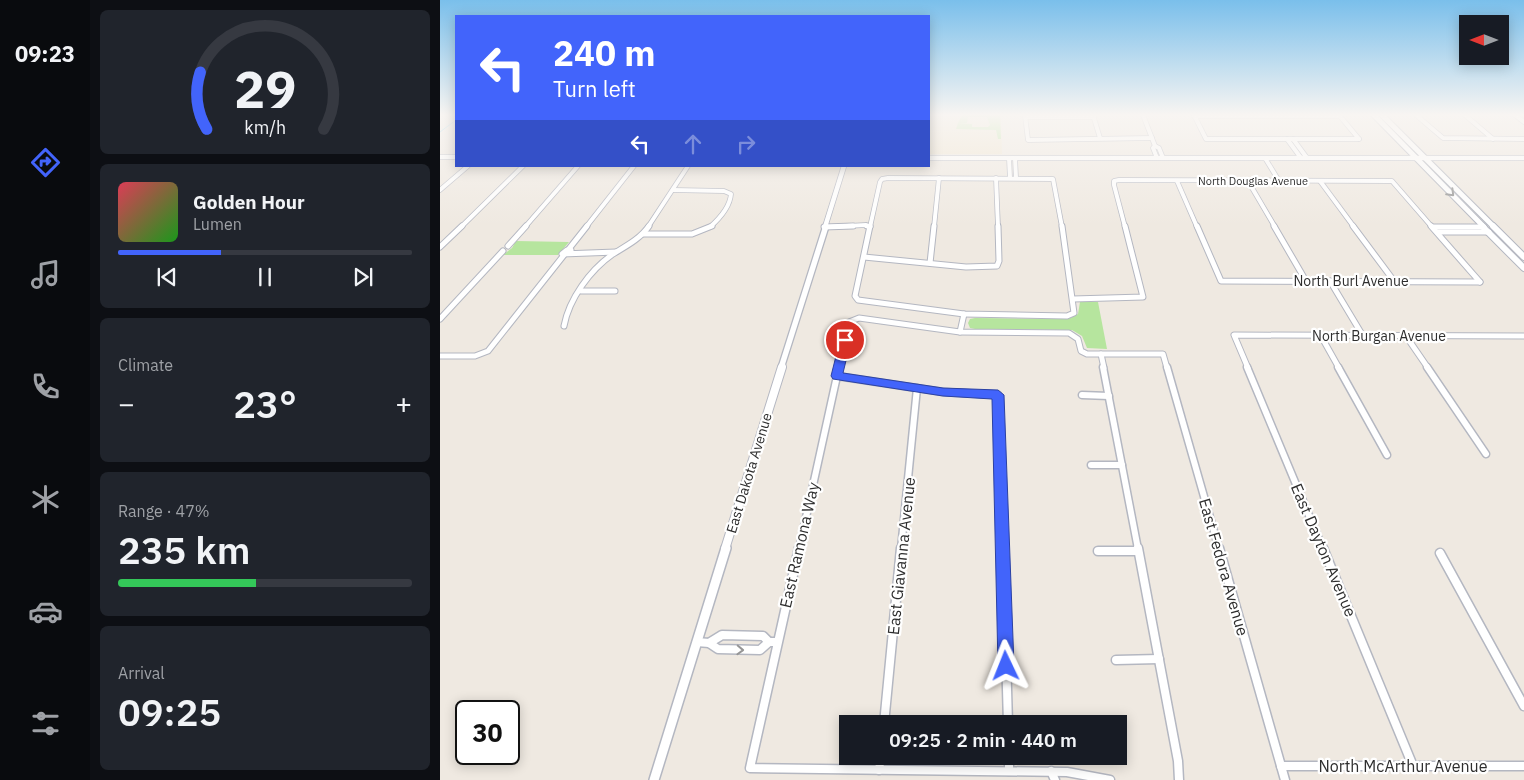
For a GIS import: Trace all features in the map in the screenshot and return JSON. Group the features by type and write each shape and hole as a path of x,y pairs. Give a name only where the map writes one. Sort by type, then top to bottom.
{"main road":[{"path":"1409,151 1524,268"},
{"path":"1419,151 1524,256"}],"street":[{"path":"1154,151 1157,158"},
{"path":"1160,151 1163,158"},
{"path":"1298,151 1304,158"},
{"path":"1300,151 1304,158"},
{"path":"440,157 455,157"},
{"path":"930,158 1524,158"},
{"path":"1010,178 1012,158"},
{"path":"1012,158 1016,178"},
{"path":"1265,158 1279,181"},
{"path":"440,190 467,167"},
{"path":"440,247 522,167"},
{"path":"440,319 503,251 510,248 508,246 577,167"},
{"path":"570,251 633,167"},
{"path":"564,326 567,311 599,266 643,234 687,167"},
{"name":"East Dakota Avenue","path":"654,780 844,167"},
{"path":"930,263 939,178"},
{"path":"864,257 930,263 997,266 999,261 996,178"},
{"path":"1010,178 1053,179 1055,182 1074,312 1067,316 964,314 858,300 855,296 882,179 1010,178"},
{"name":"North Burl Avenue","path":"1178,180 1221,281 1480,282 1437,232"},
{"name":"North Douglas Avenue","path":"1073,298 1143,297 1114,181 1392,181 1432,227"},
{"path":"1248,181 1306,282"},
{"path":"1320,181 1394,281"},
{"path":"643,234 695,234 706,231 718,220 731,198 731,194 724,191 672,190"},
{"path":"824,226 835,228 865,228 870,226"},
{"path":"1432,227 1487,230"},
{"path":"1432,227 1437,232 1487,230"},
{"path":"440,356 484,354 491,348 564,255 563,252 616,252"},
{"path":"1330,281 1363,336"},
{"path":"581,291 615,291"},
{"path":"964,314 960,332 1069,333 1075,335 1078,339 1081,351 1087,354 1101,354 1178,761 1179,780"},
{"name":"East Ramona Way","path":"879,770 750,768 773,642 850,322 859,318 960,332"},
{"name":"North Burgan Avenue","path":"1234,335 1524,336"},
{"name":"East Dayton Avenue","path":"1234,335 1413,766"},
{"path":"1321,336 1387,455"},
{"path":"1406,336 1486,454"},
{"name":"East Fedora Avenue","path":"1101,354 1163,354 1285,780"},
{"path":"837,376 943,392 998,395 1008,715"},
{"name":"East Giavanna Avenue","path":"885,715 917,388"},
{"path":"1082,395 1109,396"},
{"path":"1091,465 1122,465"},
{"path":"1098,551 1138,551"},
{"path":"1440,553 1524,706"},
{"path":"697,642 709,643 718,649 760,650 773,642 763,636 722,635 709,643"},
{"path":"1116,660 1159,659"},
{"path":"880,765 879,770 1009,771 1052,777 1067,772 1110,780"},
{"path":"1009,765 1009,771"},
{"name":"North McArthur Avenue","path":"1281,766 1524,766"}],"shaded area":[{"path":"930,151 1002,151 1002,154 930,154"}],"green space":[{"path":"516,241 569,242 558,255 503,255 512,248"},
{"path":"1080,302 1098,302 1107,349 1087,348 1082,336 1072,330 975,329 970,328 968,323 970,319 975,318 1068,319 1078,314"}],"route":[{"path":"845,340 837,376 943,392 998,395 1006,666"}]}
